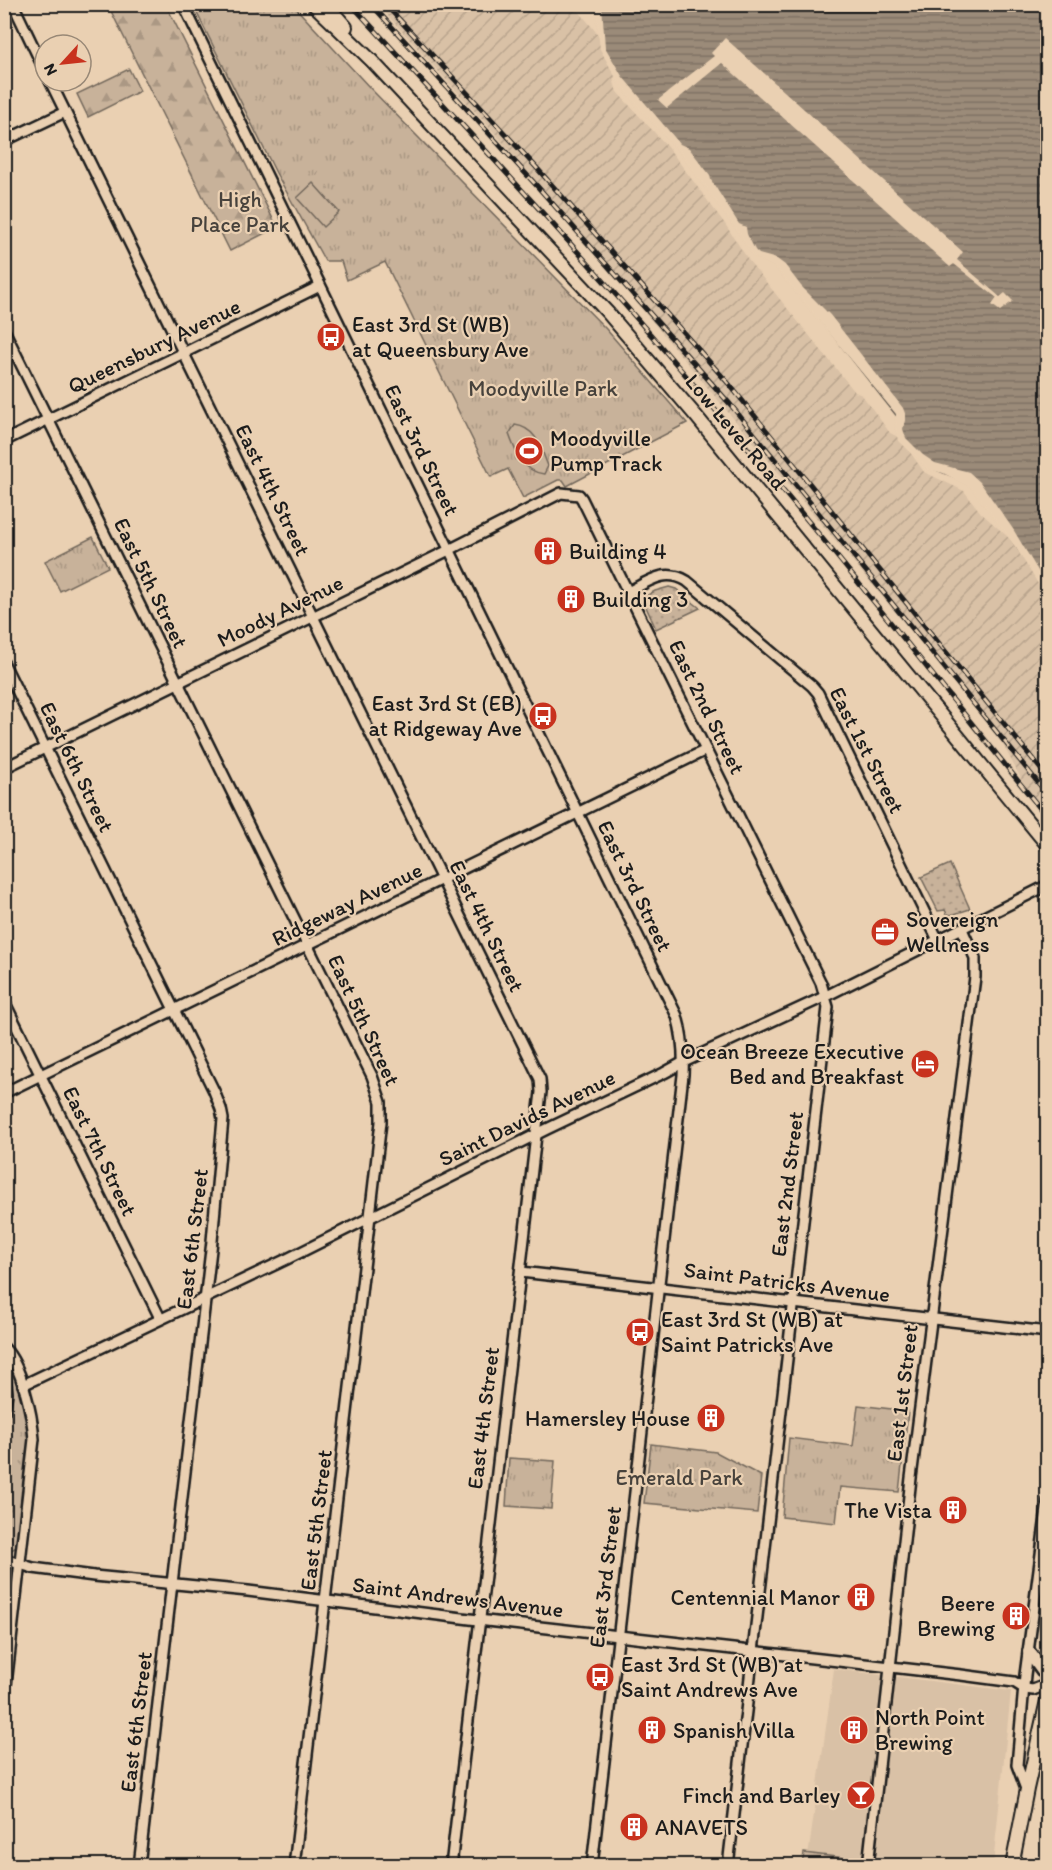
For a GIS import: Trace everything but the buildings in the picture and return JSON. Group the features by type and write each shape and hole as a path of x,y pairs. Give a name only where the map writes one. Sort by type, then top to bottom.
{"main road":[{"name":"Low Level Road","path":"313,4 372,62 608,313 724,450 1047,846"},
{"name":"Low Level Road","path":"326,4 372,62"},
{"path":"1029,1652 1047,1678"},
{"path":"1012,1866 1047,1696"}],"street":[{"path":"13,4 33,46"},
{"name":"East 3rd Street","path":"183,4 677,1016 683,1040 684,1062 592,1866"},
{"name":"East 4th Street","path":"56,93 536,1070 541,1092 451,1866"},
{"path":"4,141 65,112"},
{"name":"Queensbury Avenue","path":"4,441 320,286"},
{"name":"East 5th Street","path":"4,330 379,1092 381,1122 294,1866"},
{"name":"Moody Avenue","path":"4,768 561,493 574,494"},
{"name":"East 2nd Street","path":"574,494 582,499 826,996 828,1007 728,1866"},
{"name":"East 1st Street","path":"628,592 661,575 679,576 812,686 818,693 938,940"},
{"name":"East 6th Street","path":"4,664 218,1101 223,1119 220,1171 139,1866"},
{"name":"Ridgeway Avenue","path":"4,1093 706,750"},
{"name":"Saint Davids Avenue","path":"23,1385 684,1062 826,996 1047,885"},
{"name":"East 1st Street","path":"868,1866 931,1319 975,976 975,958 962,929"},
{"name":"East 7th Street","path":"4,1001 160,1318"},
{"name":"Saint Patricks Avenue","path":"521,1272 1047,1332"},
{"path":"4,1348 23,1385 34,1439 4,1702"},
{"path":"4,1365 7,1394 4,1412"},
{"path":"1027,1789 1017,1765 1047,1501"},
{"name":"Saint Andrews Avenue","path":"4,1558 33,1568 1014,1682 1025,1689"},
{"path":"1014,1682 1026,1675"},
{"path":"1025,1689 1033,1690 1047,1684"}],"shaded area":[{"path":"598,4 1047,5 1047,597 1040,582 974,485 929,467 900,438 899,419 777,265 758,257 681,148 639,104 604,52"},
{"path":"378,5 574,5 626,69 613,79 617,92 667,146 725,224 749,261 855,392 862,395 890,433 900,438 924,472 964,491 981,513 1018,546 1047,597 1047,823 1038,811 1000,739 499,138"},
{"path":"834,1669 1011,1691 993,1865 879,1866 879,1862 808,1857"}],"green space":[{"name":"High Place Park","path":"108,5 166,5 277,227 230,251"},
{"name":"Moodyville Park","path":"193,5 293,5 371,89 606,329 687,423 567,486 563,480 558,480 523,498 508,469 491,477 385,262 347,280 341,261 325,261 276,173"},
{"path":"129,69 140,91 88,117 77,94 93,93 93,86"},
{"path":"313,183 339,212 323,227 297,198"},
{"name":"Moodyville Pump Track","path":"515,425 528,430 537,440 548,466 544,474 525,465 517,454 509,434"},
{"path":"93,537 108,567 60,591 45,561"},
{"path":"669,587 676,589 700,608 656,629 642,598"},
{"path":"950,864 970,909 951,915 945,910 938,911 921,877"},
{"path":"5,1356 22,1394 27,1413 30,1450 19,1546 9,1551 5,1550 4,1456 8,1388"},
{"path":"858,1405 908,1411 899,1492 840,1487 836,1523 782,1517 789,1438 853,1446"},
{"name":"Emerald Park","path":"651,1444 716,1452 761,1476 757,1513 644,1503"},
{"path":"509,1458 555,1461 551,1509 506,1506"},
{"path":"5,1567 12,1571 15,1577 5,1669"},
{"path":"804,1853 852,1859 852,1865 802,1865"}],"pier":[{"path":"595,4 602,5 605,47 622,76 680,144 689,148 710,175 739,224 746,227 755,250 785,265 801,286 830,315 903,408 906,416 903,429 906,438 935,463 969,472 980,482 1013,529 1047,586 1048,600 1016,548 971,487 943,473 928,469 898,440 895,429 896,414 775,267 753,256 678,150 637,106 617,80 600,49"},
{"path":"725,38 963,252 957,260 1000,297 1005,293 1013,301 1000,311 992,305 997,298 954,264 950,267 722,63 667,108 658,100 714,56 711,53"}],"railway":[{"path":"351,4 556,227 724,420 1048,818"},
{"path":"371,4 537,186 730,404 1048,795"},
{"path":"385,4 535,166 729,384 1048,778"}],"place":[{"name":"East 3rd St (WB) at Queensbury Ave","path":"331,337"},
{"name":"Moodyville Pump Track","path":"529,451"},
{"name":"Building 4","path":"548,551"},
{"name":"Building 3","path":"571,599"},
{"name":"East 3rd St (EB) at Ridgeway Ave","path":"543,716"},
{"name":"Sovereign Wellness","path":"885,932"},
{"name":"Ocean Breeze Executive Bed and Breakfast","path":"925,1064"},
{"name":"East 3rd St (WB) at Saint Patricks Ave","path":"640,1332"},
{"name":"Hamersley House","path":"711,1418"},
{"name":"The Vista","path":"953,1510"},
{"name":"Centennial Manor","path":"861,1597"},
{"name":"Beere Brewing","path":"1016,1616"},
{"name":"East 3rd St (WB) at Saint Andrews Ave","path":"600,1677"},
{"name":"Spanish Villa","path":"652,1730"},
{"name":"North Point Brewing","path":"854,1730"},
{"name":"Finch and Barley","path":"861,1795"},
{"name":"ANAVETS","path":"634,1827"}]}
